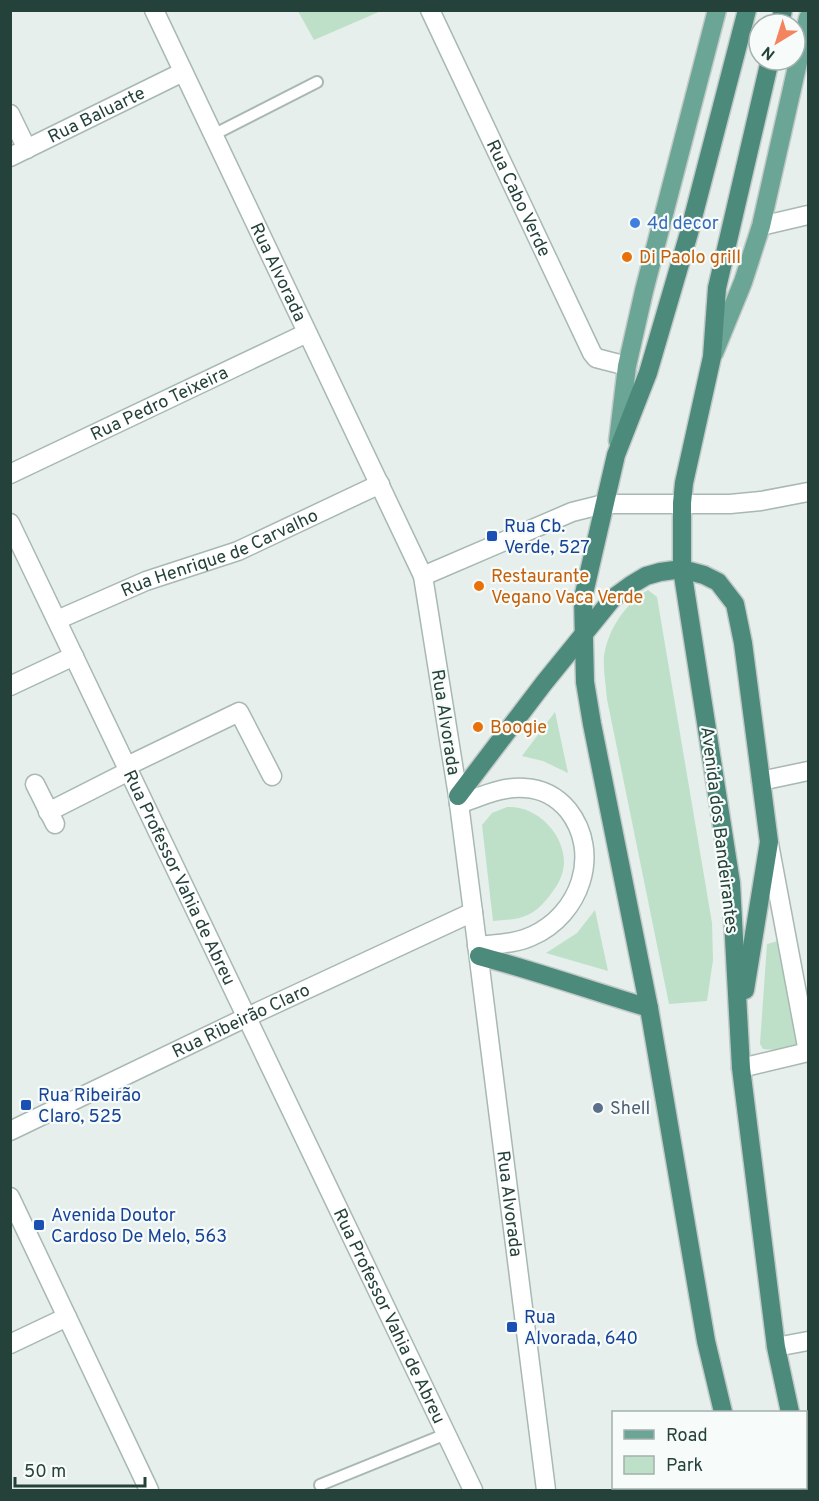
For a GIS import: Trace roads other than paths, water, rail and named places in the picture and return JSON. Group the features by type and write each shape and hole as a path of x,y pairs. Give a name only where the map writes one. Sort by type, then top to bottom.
{"highway":[{"path":"723,1411 706,1341 649,1008 592,724 585,682 583,598 616,454 648,373 692,223 747,10"},
{"name":"Avenida dos Bandeirantes","path":"767,72 717,288 712,357 684,483 682,569 731,883 741,1068 776,1347 790,1411"},
{"path":"458,800 613,598 646,576 660,572 682,569 704,575 718,582 735,604 743,643 769,842 739,1025"},
{"path":"478,951 589,990 649,1008"}],"main road":[{"path":"616,454 627,366 644,291 717,10"},
{"name":"Avenida dos Bandeirantes","path":"712,357 743,282 762,218 808,18"}],"street":[{"name":"Rua Alvorada","path":"154,10 423,576 458,800 546,1491"},
{"name":"Rua Cabo Verde","path":"430,10 592,353 597,358 627,366"},
{"name":"Rua Baluarte","path":"19,153 183,72"},
{"path":"10,114 19,153"},
{"path":"762,218 786,220 808,215"},
{"name":"Rua Pedro Teixeira","path":"10,474 307,333"},
{"name":"Rua Henrique de Carvalho","path":"57,620 146,581 238,551 380,484"},
{"path":"423,576 562,516 604,504 730,504 808,492"},
{"name":"Rua Professor Vahia de Abreu","path":"10,523 473,1491"},
{"path":"10,686 74,656"},
{"path":"35,784 51,818 128,768 239,712 272,776"},
{"path":"761,781 808,771"},
{"path":"458,800 507,788 526,788 548,792 564,805 576,820 586,851 579,891 564,911 550,924 533,936 478,951"},
{"path":"741,1068 808,1052 769,842"},
{"name":"Rua Ribeirão Claro","path":"10,1131 473,912"},
{"path":"10,1197 149,1491"},
{"path":"10,1344 67,1317"},
{"path":"776,1347 808,1341"}],"lane":[{"path":"213,135 317,82"},
{"path":"320,1485 446,1434"}],"place":[{"name":"4d decor","path":"635,223"},
{"name":"Di Paolo grill","path":"627,257"},
{"name":"Rua Cb. Verde, 527","path":"492,536"},
{"name":"Restaurante Vegano Vaca Verde","path":"479,586"},
{"name":"Boogie","path":"478,727"},
{"name":"Rua Ribeirão Claro, 525","path":"26,1105"},
{"name":"Shell","path":"598,1108"},
{"name":"Avenida Doutor Cardoso De Melo, 563","path":"39,1225"},
{"name":"Rua Alvorada, 640","path":"512,1327"}]}
